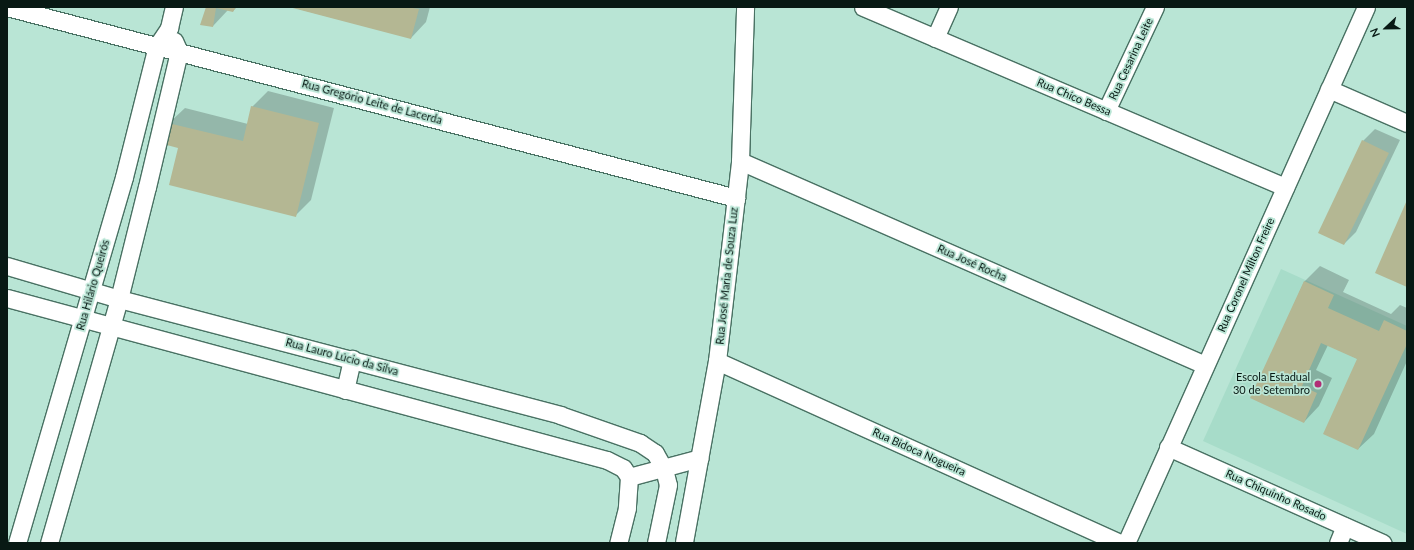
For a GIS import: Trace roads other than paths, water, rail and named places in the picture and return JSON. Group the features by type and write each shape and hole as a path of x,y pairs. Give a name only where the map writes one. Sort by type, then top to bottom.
{"street":[{"name":"Rua Gregório Leite de Lacerda","path":"8,7 736,198"},
{"name":"Rua Hilário Queirós","path":"17,543 124,177 157,46 169,28 174,7"},
{"name":"Rua José Maria de Souza Luz","path":"685,543 717,361 736,198 740,161 745,7"},
{"name":"Rua Chico Bessa","path":"863,7 1285,187"},
{"path":"935,38 948,7"},
{"name":"Rua Cesarina Leite","path":"1106,111 1155,7"},
{"name":"Rua Coronel Milton Freire","path":"1126,543 1366,7"},
{"path":"49,543 119,298 179,52 169,28"},
{"path":"1329,89 1407,123"},
{"name":"Rua José Rocha","path":"740,161 1206,365"},
{"path":"124,177 147,187"},
{"name":"Rua Lauro Lúcio da Silva","path":"7,266 119,298 560,415 607,430 640,443 655,452 664,469"},
{"path":"7,298 607,460 623,468 629,477 628,501 618,543"},
{"path":"345,390 352,359"},
{"name":"Rua Bidoca Nogueira","path":"717,361 1120,543"},
{"name":"Rua Chiquinho Rosado","path":"1168,447 1383,543"},
{"path":"629,477 664,469 700,458"},
{"path":"656,543 668,485 664,469"},
{"path":"660,526 685,543"},
{"path":"1338,543 1345,526"}],"place":[{"name":"Escola Estadual 30 de Setembro","path":"1318,384"}]}
